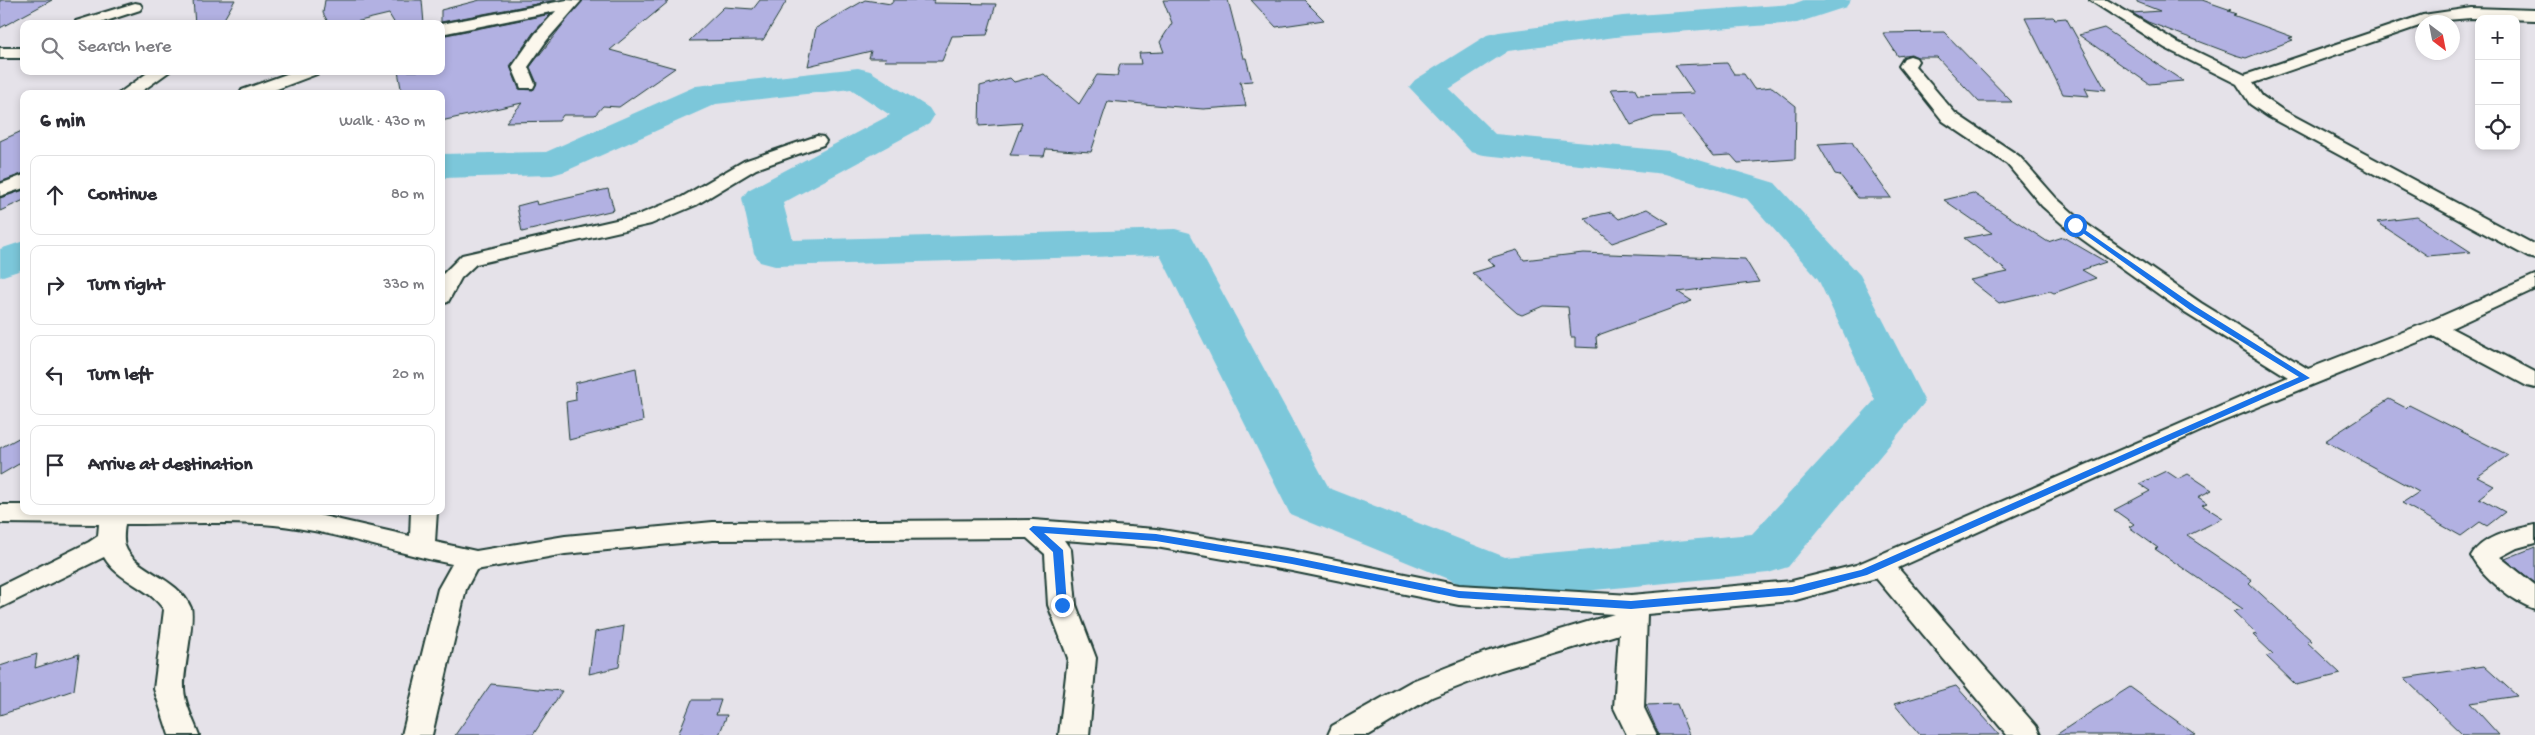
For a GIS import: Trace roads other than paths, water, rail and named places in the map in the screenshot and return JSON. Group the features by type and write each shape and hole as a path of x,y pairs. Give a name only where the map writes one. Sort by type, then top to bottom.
{"street":[{"path":"2097,0 2171,45 2244,81 2248,92 2257,102 2274,113 2535,253"},
{"path":"445,28 573,2"},
{"path":"527,84 520,67 541,37 573,2"},
{"path":"92,20 139,3"},
{"path":"121,20 139,3"},
{"path":"2244,81 2423,20 2471,13 2535,15"},
{"path":"1,53 20,46"},
{"path":"1,53 20,53"},
{"path":"1910,61 1907,66 1949,117 2013,160 2049,202 2075,225 2193,308 2306,378"},
{"path":"132,90 156,75"},
{"path":"259,90 300,75"},
{"path":"445,287 448,279 468,260 644,220 689,201 750,165 817,141"},
{"path":"0,190 20,182"},
{"path":"1344,735 1422,689 1493,660 1633,612 1792,591 1863,573 2306,378 2434,328 2535,281"},
{"path":"2434,328 2535,381"},
{"path":"0,514 112,527 273,516 305,520 422,550 469,558 471,561 496,559 565,545 713,531 1033,529 1156,538 1292,561 1459,595 1633,612"},
{"path":"422,550 424,515"},
{"path":"0,598 34,579 80,560 112,527"},
{"path":"112,527 118,557 128,568 174,599 178,610 169,689 184,735"},
{"path":"1033,529 1058,550 1062,605 1082,658 1074,735"},
{"path":"2535,534 2493,547 2484,556 2496,570 2535,599"},
{"path":"417,735 452,589 469,558"},
{"path":"1880,565 2025,735"},
{"path":"1633,612 1629,708 1642,735"}],"waterway":[{"path":"445,166 552,163 709,94 858,78 916,116 762,198 775,253 1175,242 1309,501 1502,578 1768,553 1900,402 1838,275 1761,191 1669,163 1484,144 1427,87 1499,42 1623,26 1797,13 1835,0"},
{"path":"0,264 20,256"}]}
